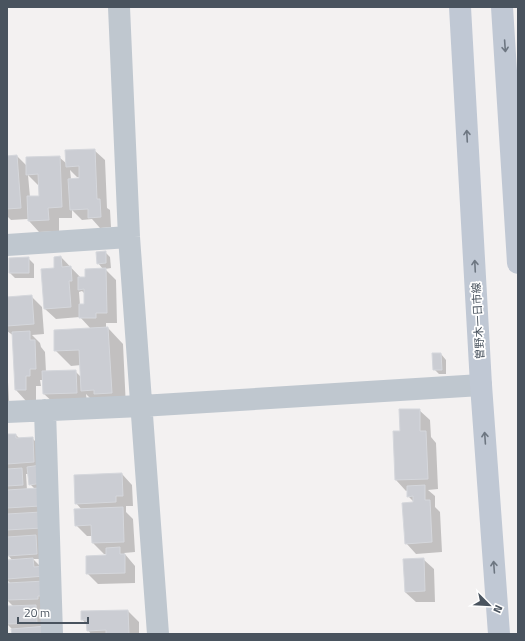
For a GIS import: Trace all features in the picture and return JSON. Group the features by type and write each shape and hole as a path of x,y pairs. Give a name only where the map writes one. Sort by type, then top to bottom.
{"main road":[{"name":"曽野木一日市線","path":"460,7 481,385 499,634"},
{"path":"502,7 518,263"}],"street":[{"path":"119,7 129,237 158,634"},
{"path":"7,245 129,237"},
{"path":"7,412 141,406 481,385"},
{"path":"44,410 52,634"}],"building":[{"path":"95,149 97,199 100,199 101,217 88,218 88,209 70,210 68,179 79,178 79,166 66,167 65,150"},
{"path":"17,155 21,208 7,209 7,156"},
{"path":"60,156 62,207 48,208 49,220 28,221 27,196 39,196 38,174 26,175 26,157"},
{"path":"106,251 106,263 97,264 96,252"},
{"path":"61,256 62,267 71,266 72,281 69,281 71,307 44,309 41,269 54,268 54,257"},
{"path":"29,257 29,273 9,273 9,258"},
{"path":"106,268 107,313 96,313 96,318 79,318 79,304 84,304 84,289 78,290 78,277 85,277 85,269"},
{"path":"32,295 34,324 7,326 7,297"},
{"path":"108,327 112,393 94,394 94,390 81,391 79,350 54,351 54,330"},
{"path":"30,331 30,340 35,340 36,369 30,369 30,376 26,376 26,390 15,390 12,332"},
{"path":"432,353 441,353 442,370 433,370"},
{"path":"76,370 77,393 43,394 42,371"},
{"path":"399,409 420,409 420,431 426,431 428,479 395,480 393,431 400,431"},
{"path":"7,434 16,434 16,438 33,437 34,462 7,464"},
{"path":"41,465 43,483 29,485 27,467"},
{"path":"22,468 23,485 7,486 7,469"},
{"path":"122,473 123,496 116,496 116,502 75,504 74,475"},
{"path":"425,485 425,500 430,500 432,542 405,544 402,503 413,502 413,496 407,497 407,486"},
{"path":"39,488 40,506 7,508 7,490"},
{"path":"123,507 124,542 92,543 91,525 75,526 74,509"},
{"path":"41,512 42,528 7,530 7,514"},
{"path":"36,535 37,554 7,556 7,537"},
{"path":"120,547 120,554 125,554 125,573 86,574 86,556 106,555 106,548"},
{"path":"33,558 34,567 45,566 45,576 7,579 7,560"},
{"path":"424,558 425,591 405,592 403,559"},
{"path":"45,581 46,596 38,596 38,599 7,600 7,583"},
{"path":"36,605 37,623 7,624 7,606"},
{"path":"128,610 129,634 106,634 106,630 87,631 86,620 81,620 81,611"},
{"path":"47,626 47,634 12,634 11,629"}]}
